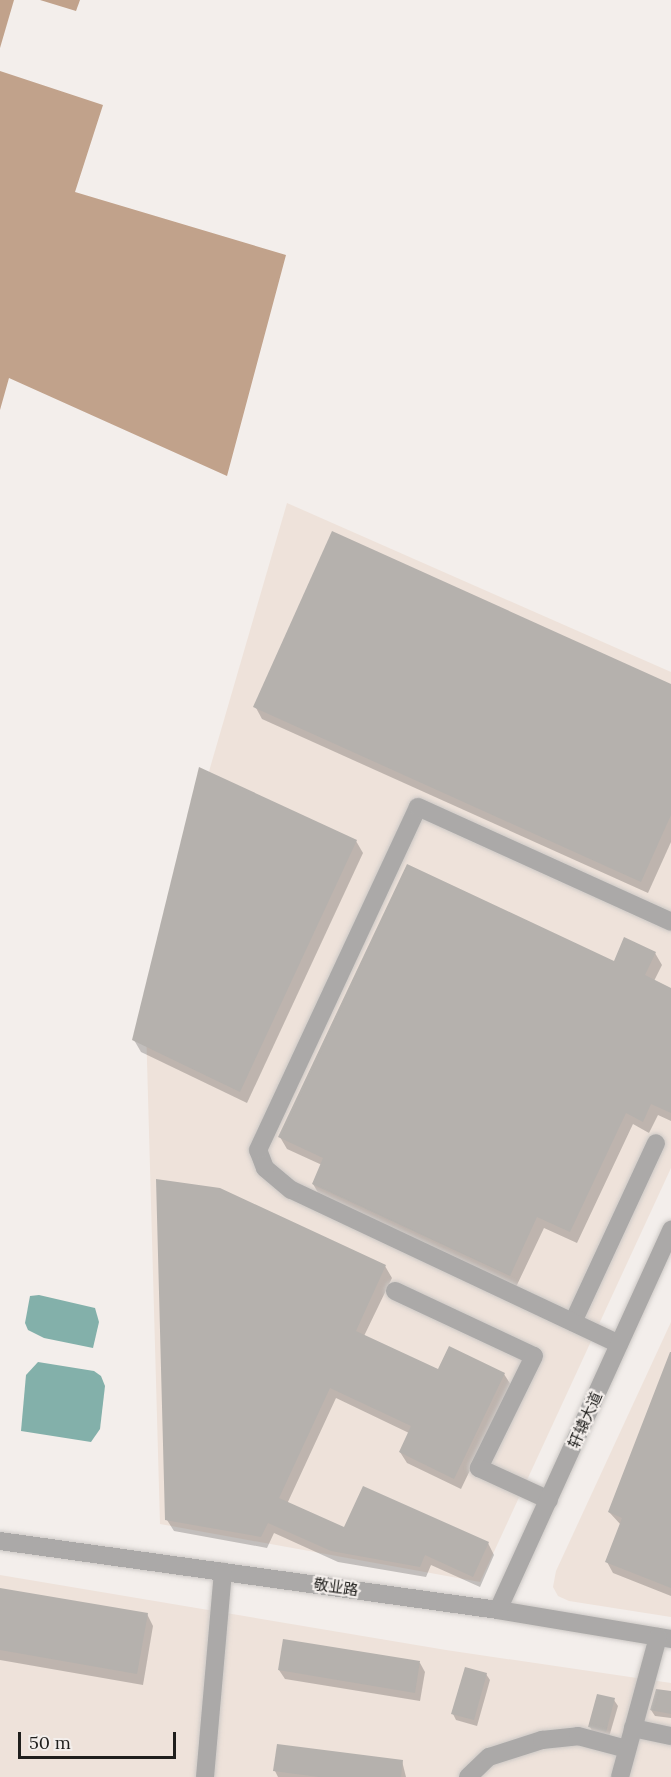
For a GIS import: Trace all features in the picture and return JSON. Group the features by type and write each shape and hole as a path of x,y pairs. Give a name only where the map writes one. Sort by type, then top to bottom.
{"street":[{"path":"619,1344 291,1190 265,1168 258,1150 418,807 671,922"},
{"path":"573,1322 656,1143"},
{"name":"轩辕大道","path":"498,1610 671,1230"},
{"path":"395,1291 534,1356 479,1468 549,1500"},
{"name":"敬业路","path":"0,1541 498,1610 664,1638"},
{"path":"205,1777 223,1572"},
{"path":"620,1777 633,1728 664,1638"},
{"path":"633,1728 671,1736"},
{"path":"468,1777 489,1757 542,1740 578,1736 627,1749"}],"shaded area":[{"path":"0,0 14,0 0,48"},
{"path":"40,0 80,0 76,11"},
{"path":"0,71 103,105 75,192 286,255 227,476 9,378 0,410"},
{"path":"287,503 671,672 671,1168 480,1582 160,1524 146,1025 210,768"},
{"path":"671,1322 671,1617 569,1601 558,1596 553,1587 556,1571"},
{"path":"0,1575 446,1650 671,1683 671,1777 0,1777"}],"water":[{"path":"39,1295 95,1308 99,1322 93,1348 44,1338 28,1330 25,1323 30,1296"},
{"path":"38,1362 94,1371 101,1376 105,1386 100,1429 91,1442 21,1431 26,1375"}],"building":[{"path":"332,531 671,684 671,815 641,882 253,707"},
{"path":"199,767 357,840 240,1092 132,1040"},
{"path":"407,864 614,961 624,937 656,952 645,975 671,988 671,1113 651,1104 643,1122 626,1113 570,1232 537,1217 510,1276 312,1184 323,1158 278,1137"},
{"path":"156,1179 220,1188 386,1265 356,1331 438,1369 449,1346 505,1373 454,1479 399,1452 411,1426 330,1388 279,1498 344,1527 363,1486 489,1542 473,1577 425,1555 420,1567 331,1551 268,1523 261,1537 165,1520"},
{"path":"670,1352 671,1588 605,1562 622,1518 608,1512"},
{"path":"0,1588 148,1613 137,1674 0,1650"},
{"path":"283,1639 420,1661 415,1693 278,1670"},
{"path":"465,1667 487,1673 474,1720 451,1714"},
{"path":"656,1689 671,1691 671,1714 650,1710"},
{"path":"597,1694 615,1698 606,1732 588,1727"},
{"path":"277,1744 403,1760 401,1777 319,1777 273,1771"}]}
